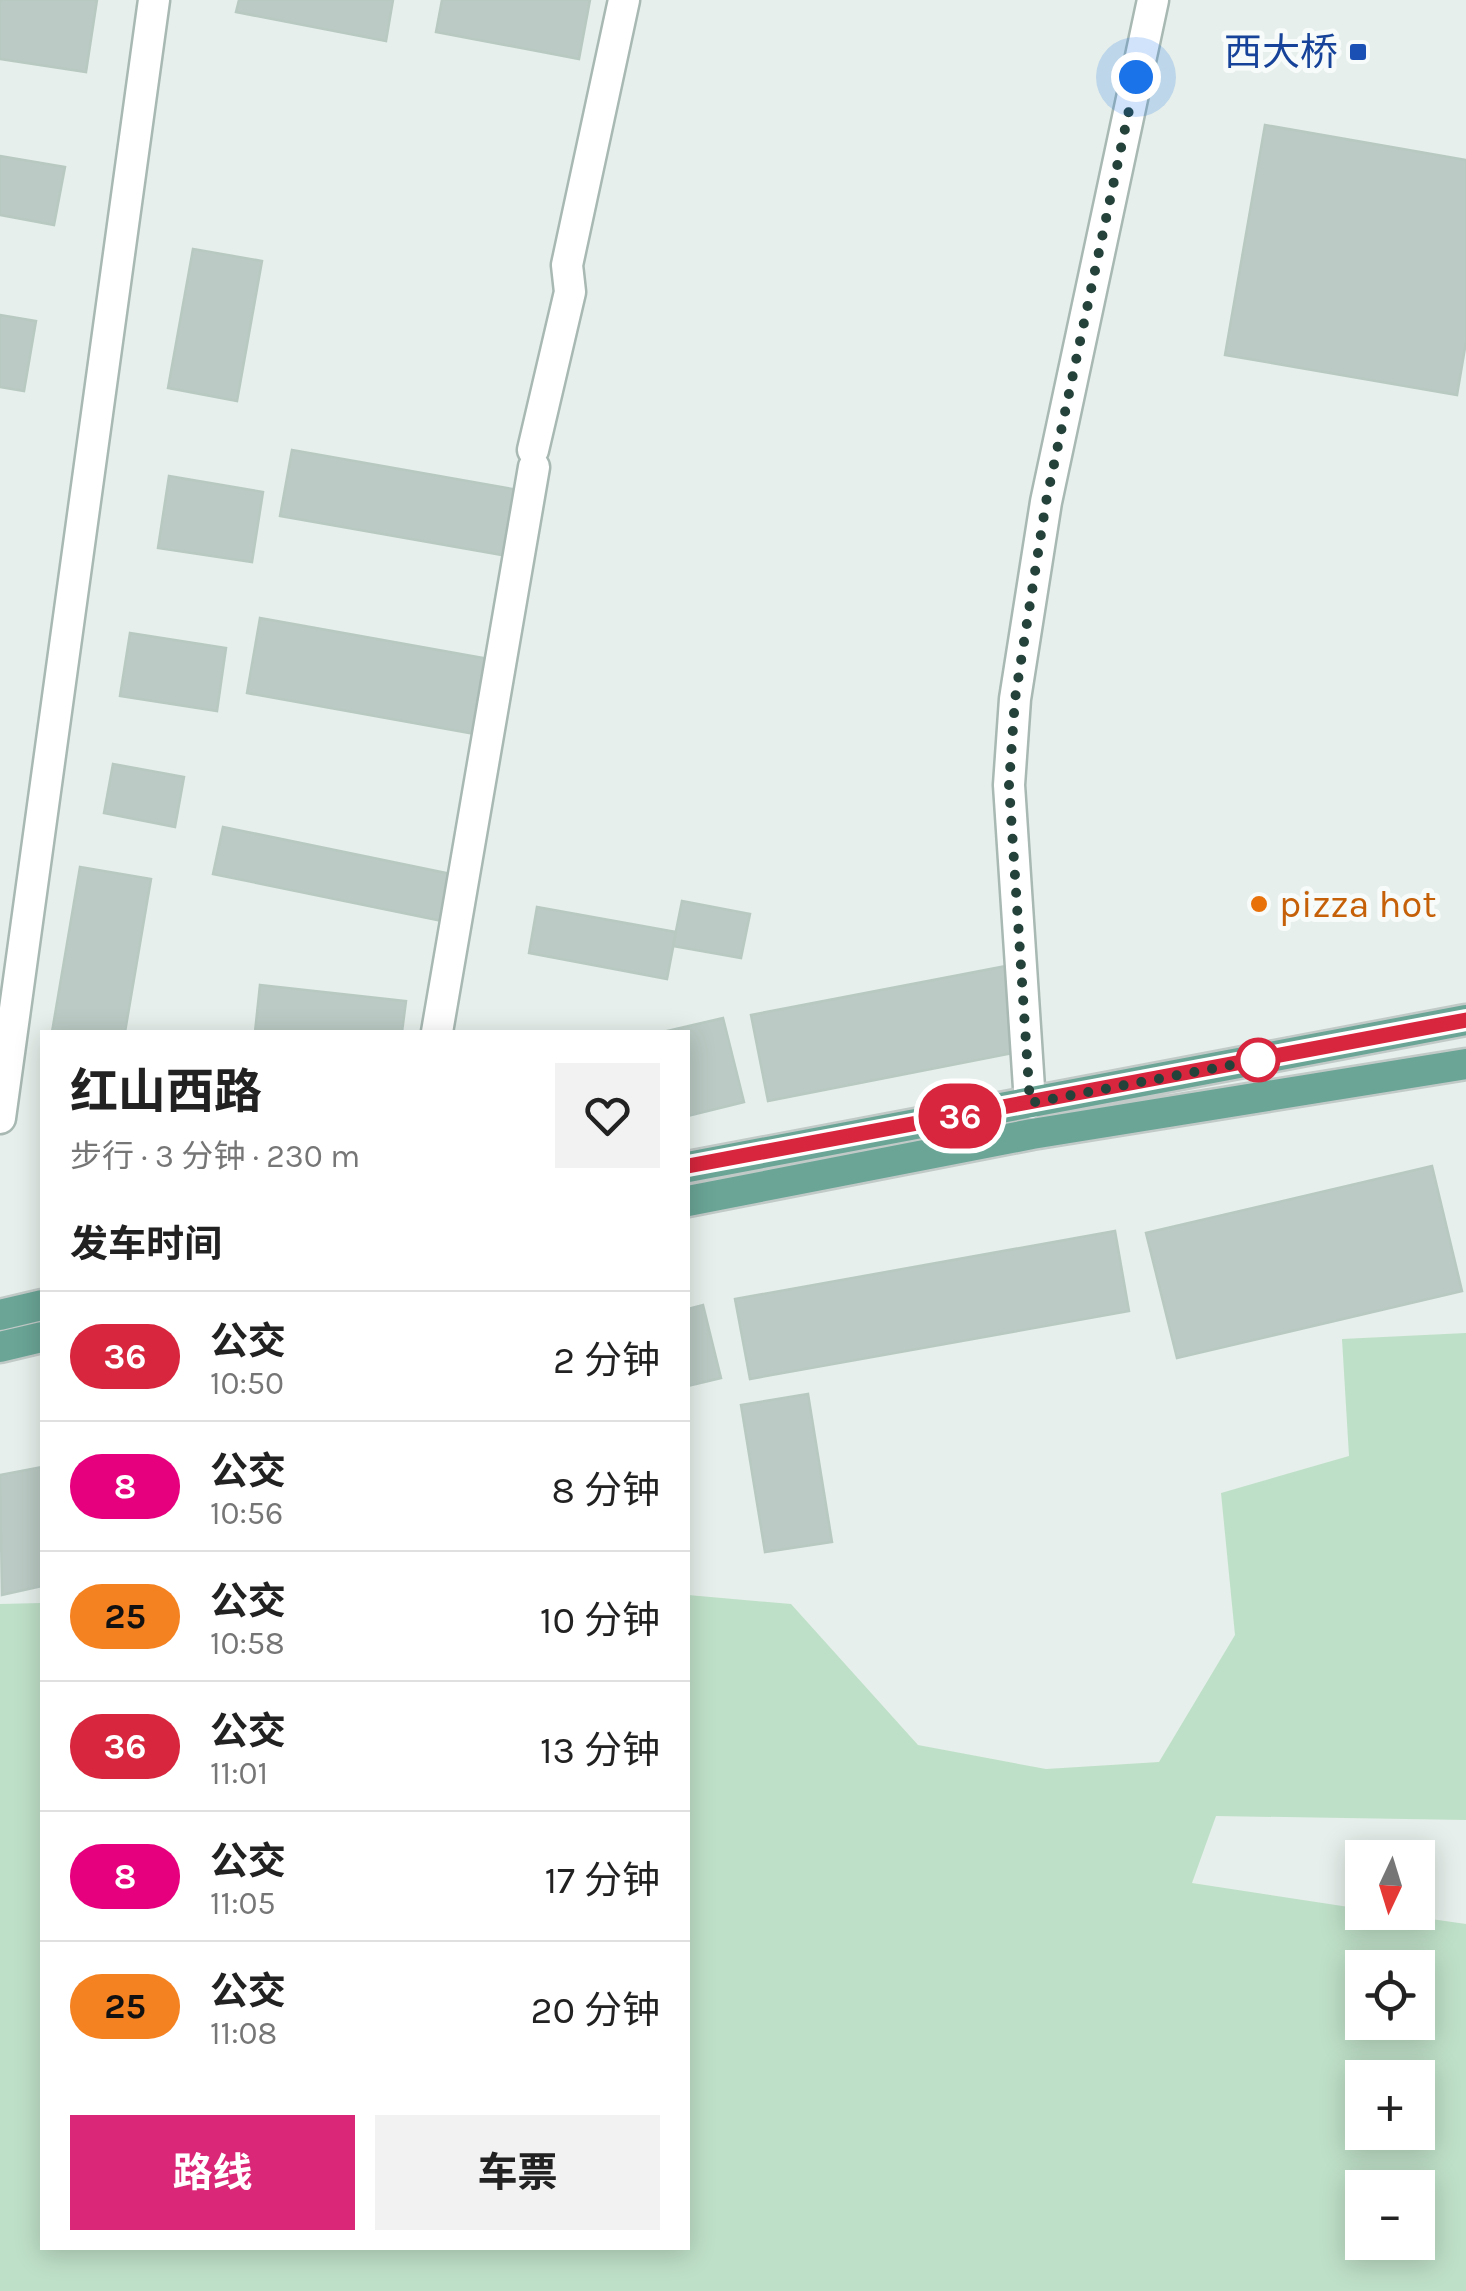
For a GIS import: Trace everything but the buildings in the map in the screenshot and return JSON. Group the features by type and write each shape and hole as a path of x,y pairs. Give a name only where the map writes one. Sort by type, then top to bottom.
{"main road":[{"path":"690,1166 1466,1020"},
{"path":"690,1201 1032,1134 1466,1064"},
{"path":"0,1315 40,1305"},
{"path":"0,1347 40,1337"}],"street":[{"path":"0,1118 154,0"},
{"path":"436,1030 533,458 570,292 567,265 624,0"},
{"path":"1030,1103 1009,785 1015,699 1046,502 1153,0"}],"green space":[{"path":"1466,1333 1466,1820 1216,1816 1192,1883 1345,1906 1345,1930 1435,1930 1435,1920 1466,1924 1466,2291 0,2291 0,1604 40,1603 40,2250 690,2250 690,1595 791,1604 918,1745 1046,1769 1159,1762 1235,1635 1221,1493 1349,1456 1342,1339"}],"bus line":[{"name":"36","path":"690,1166 1466,1020"}],"place":[{"name":"西大桥","path":"1358,52"},
{"name":"pizza hot","path":"1259,904"}],"route":[{"path":"1136,77 1046,502 1015,699 1009,785 1030,1103 1258,1060"}]}
